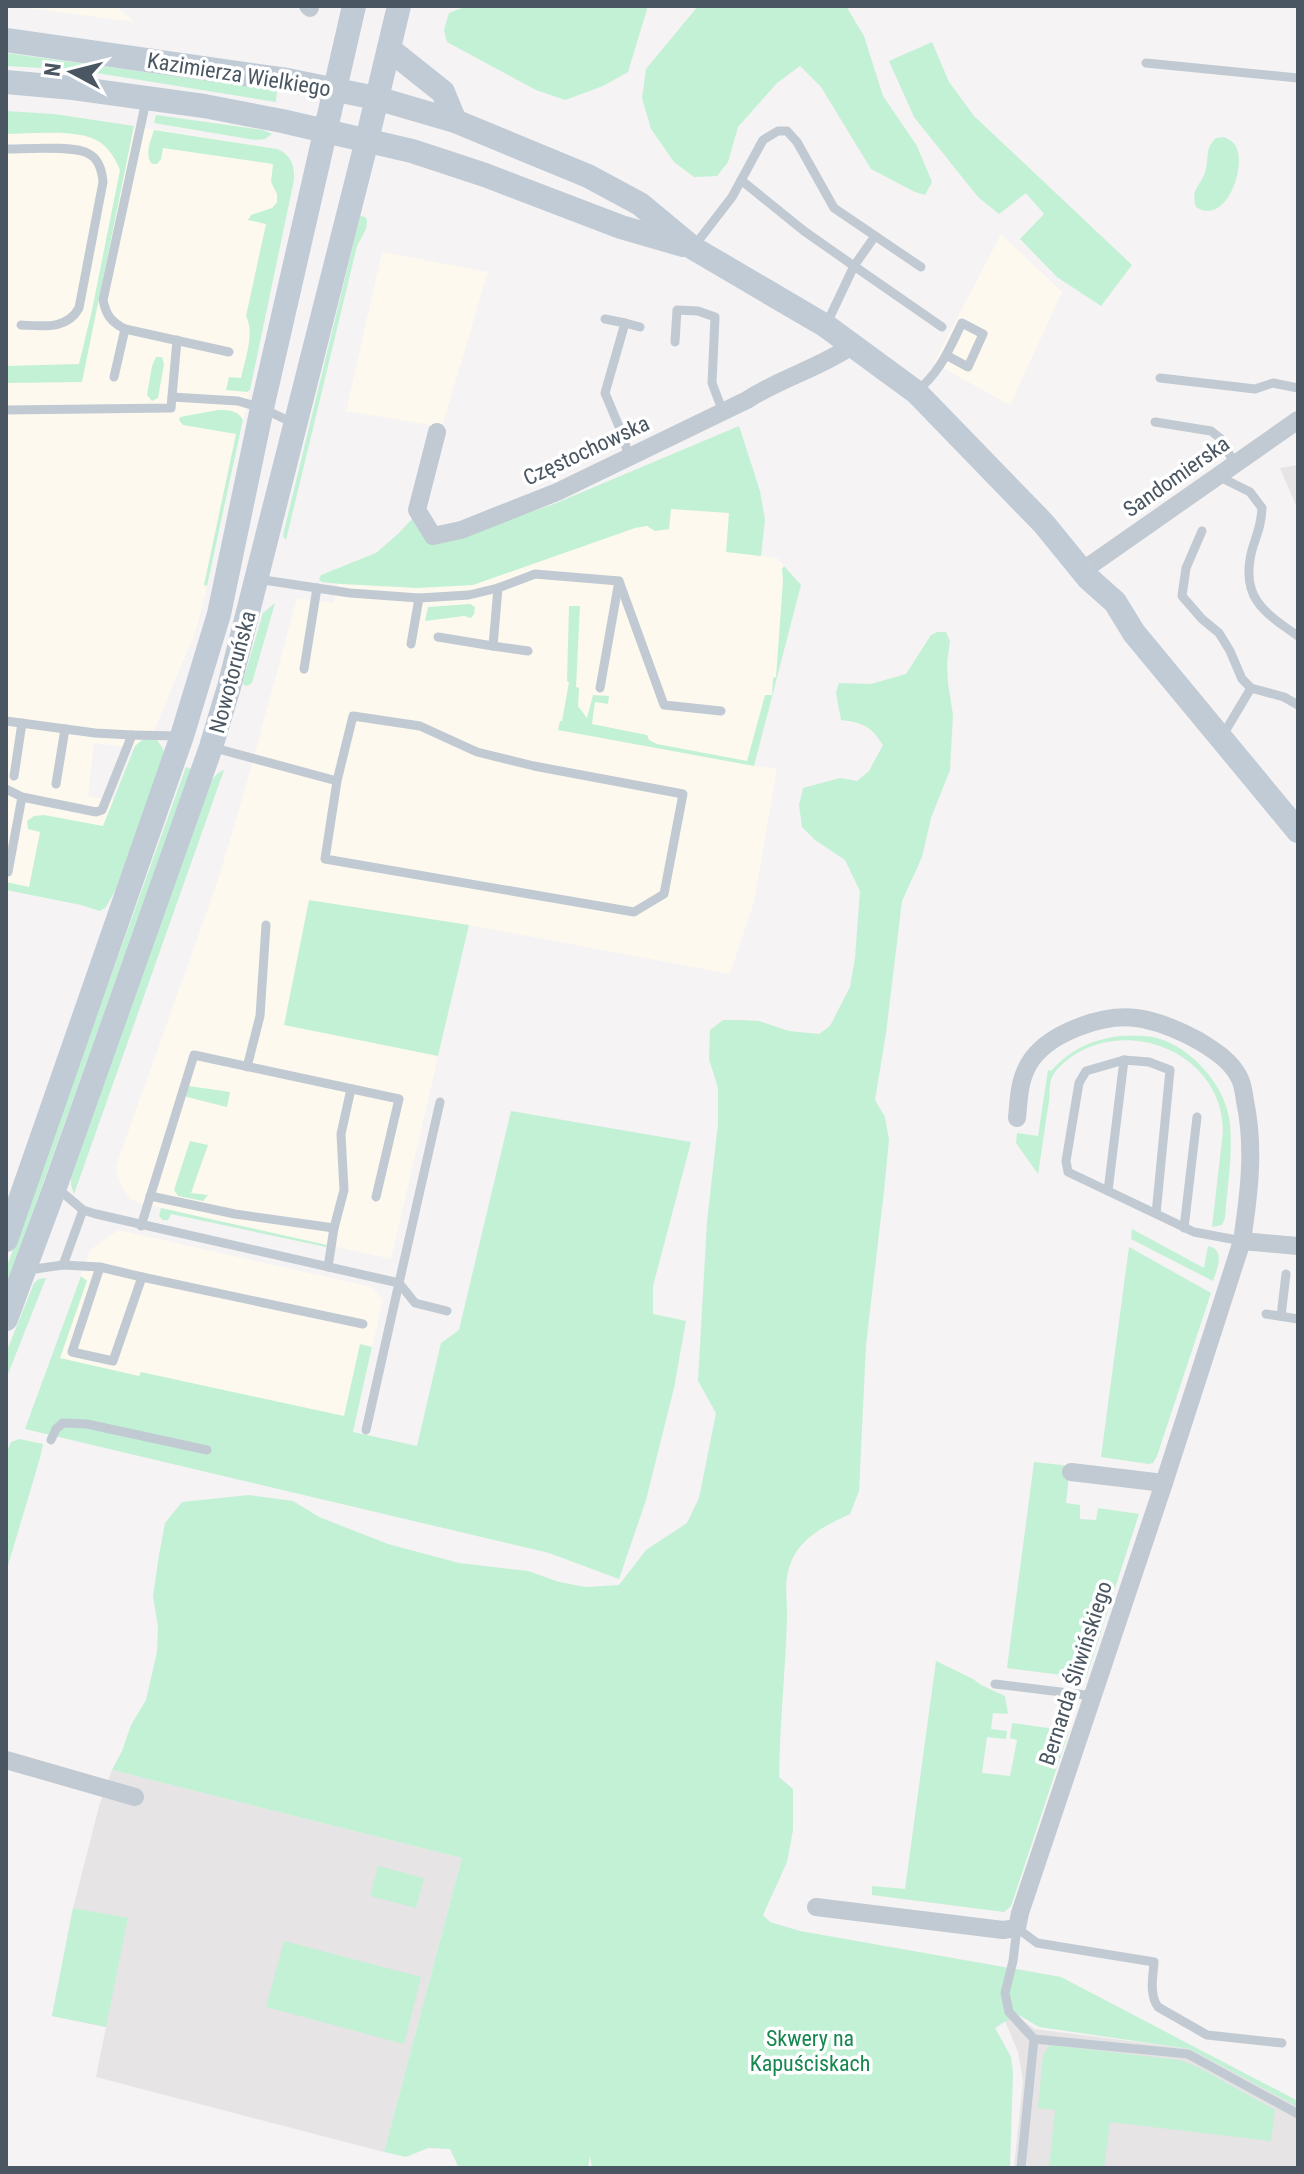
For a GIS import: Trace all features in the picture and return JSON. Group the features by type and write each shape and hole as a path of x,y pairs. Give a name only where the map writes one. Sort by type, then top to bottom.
{"main road":[{"name":"Nowotoruńska","path":"6,1240 182,736 219,614 262,408 354,6"},
{"name":"Nowotoruńska","path":"6,1319 211,747 229,687 399,6"},
{"name":"Kazimierza Wielkiego","path":"6,40 287,80 376,98 455,121 588,176 640,204 693,248"},
{"path":"389,49 443,92 455,121"},
{"name":"Kazimierza Wielkiego","path":"6,82 147,98 263,117 367,140 485,175 621,227 693,248"},
{"path":"693,248 826,326 916,392 1044,524 1085,574 1115,602 1134,633 1298,831"}],"street":[{"name":"Częstochowska","path":"437,432 417,510 433,536 461,530 557,492 723,412 761,390 826,362 853,345"},
{"name":"Sandomierska","path":"1085,574 1298,420"},
{"name":"Bernarda Śliwińskiego","path":"1017,1118 1022,1078 1033,1058 1054,1040 1075,1028 1105,1020 1135,1018 1176,1028 1221,1054 1241,1079 1250,1125 1251,1161 1242,1241 1017,1928"},
{"path":"1242,1241 1298,1246"},
{"path":"1071,1472 1164,1483"},
{"path":"6,1760 135,1797"},
{"path":"816,1907 1003,1930 1017,1928"}],"lane":[{"path":"1146,63 1298,78"},
{"path":"147,98 103,300 105,312 114,324 125,329 229,352"},
{"path":"693,248 718,217 763,140 778,131 787,131 797,142 834,208 921,267"},
{"path":"6,149 81,150 95,158 103,182 75,316 59,325 21,325"},
{"path":"741,180 804,231 942,327"},
{"path":"826,326 854,266 875,236"},
{"path":"675,342 677,310 698,311 715,317 712,383 723,412"},
{"path":"605,319 640,327"},
{"path":"625,323 605,393 629,458"},
{"path":"916,392 938,371 946,355 962,323 983,334 968,367 946,355"},
{"path":"114,377 125,329"},
{"path":"6,410 171,408 177,340"},
{"path":"1160,378 1255,389 1273,383 1298,388"},
{"path":"172,397 238,401 262,408 295,424"},
{"path":"1155,422 1211,431 1220,438 1235,464"},
{"path":"1218,476 1250,492 1262,508 1261,526 1253,548 1248,581 1258,604 1298,636"},
{"path":"1202,531 1186,568 1182,596 1219,633 1242,679 1251,688 1284,697 1298,705"},
{"path":"257,579 350,593 419,598 469,595 535,574 619,581"},
{"path":"600,688 619,581"},
{"path":"619,581 664,705 721,711"},
{"path":"304,669 317,588"},
{"path":"493,646 498,588"},
{"path":"411,644 419,598"},
{"path":"438,637 528,651"},
{"path":"1221,738 1251,688"},
{"path":"353,716 420,726 477,752 534,766 683,794 664,894 634,912 325,859 337,781 353,716"},
{"path":"6,721 132,735 182,736"},
{"path":"14,776 22,723"},
{"path":"56,784 65,729"},
{"path":"6,789 22,797 96,812 102,810 132,735"},
{"path":"211,747 337,781"},
{"path":"8,872 22,797"},
{"path":"247,1067 260,1016 266,925"},
{"path":"141,1226 194,1055 399,1099 376,1197"},
{"path":"1108,1191 1124,1060"},
{"path":"1156,1214 1170,1070 1149,1062 1124,1060 1086,1071 1079,1083 1066,1161 1068,1172 1184,1228 1194,1232 1242,1241"},
{"path":"328,1267 344,1190 341,1134 351,1089"},
{"path":"366,1430 440,1102"},
{"path":"1184,1228 1197,1117"},
{"path":"55,1187 83,1210 141,1226 399,1283 415,1303 447,1311"},
{"path":"150,1196 235,1214 334,1228"},
{"path":"63,1265 83,1210"},
{"path":"24,1270 63,1265 100,1267 363,1324"},
{"path":"100,1267 72,1352 113,1361 142,1277"},
{"path":"1281,1316 1286,1274"},
{"path":"1266,1314 1298,1319"},
{"path":"51,1440 63,1423 87,1424 207,1450"},
{"path":"995,1684 1093,1696"},
{"path":"1282,2043 1207,2035 1158,2007 1152,1991 1154,1962 1037,1943 1017,1928 1005,1993 1009,2012 1034,2039 1188,2054 1298,2114"},
{"path":"1021,2168 1034,2039"}],"shaded area":[{"path":"13,6 116,6 135,22"},
{"path":"6,115 133,132 134,126 277,149 287,154 295,172 195,633 146,750 94,743 88,796 118,801 81,905 6,890"},
{"path":"1001,234 1062,292 1010,405 934,363"},
{"path":"382,252 488,272 442,427 346,411"},
{"path":"1298,465 1298,510 1280,468"},
{"path":"637,482 734,511 729,552 777,558 801,585 754,765 777,769 754,902 730,974 469,925 391,1259 130,1199 120,1184 116,1166 218,880 297,598 334,603 339,580"},
{"path":"118,1230 372,1287 383,1300 353,1433 48,1367 90,1250"},
{"path":"112,1770 462,1858 384,2152 96,2077 106,2027 52,2016 73,1908 100,1803"},
{"path":"1017,2014 1035,2029 1192,2049 1298,2106 1298,2168 1014,2168 1023,2081 1018,2052 1005,2021"}],"green space":[{"path":"467,6 648,6 628,72 603,86 565,100 536,90 447,42 444,30 449,13"},
{"path":"698,6 846,6 864,36 883,96 917,146 932,182 925,195 871,169 821,87 800,66 777,83 738,127 728,162 717,176 694,177 674,162 651,129 642,98 646,69"},
{"path":"932,42 949,82 974,116 1132,265 1101,306 1057,277 1020,239 1044,214 1026,193 999,214 978,197 914,117 889,61"},
{"path":"6,53 277,90 276,102 78,70 6,66"},
{"path":"6,111 54,114 134,126 82,382 6,383 6,366 79,364 120,170 108,149 87,137 64,133 6,134"},
{"path":"156,115 263,130 272,134 255,140 154,123"},
{"path":"154,130 277,149 289,157 293,165 294,180 250,390 247,392 226,390 229,377 241,378 247,355 250,330 246,316 266,224 248,220 251,215 272,208 277,202 271,182 273,164 163,148 161,159 157,164 152,164 148,152"},
{"path":"1224,137 1235,145 1239,166 1232,191 1225,201 1217,209 1207,211 1196,207 1195,191 1204,175 1210,145 1216,138"},
{"path":"360,216 367,220 366,229 357,246 286,540 284,531"},
{"path":"156,357 162,357 164,364 158,398 152,401 147,395"},
{"path":"218,410 236,412 243,420 207,586 204,585 236,434 183,425 179,420 180,417"},
{"path":"739,426 760,491 765,520 761,556 726,552 729,513 671,509 669,529 655,531 647,526 635,528 473,585 418,588 341,584 319,579 321,575 376,553 414,517 451,540 554,504"},
{"path":"784,566 801,585 754,766 558,730 569,682 569,606 580,606 578,706 587,718 593,695 609,696 608,704 595,702 592,724 647,735 657,744 747,761 765,695 772,695 773,678 776,677"},
{"path":"275,603 252,683 247,686 242,684 263,613"},
{"path":"470,604 475,607 471,618 464,616 425,621 428,607"},
{"name":"Skwery na Kapuściskach","path":"946,632 950,641 947,663 953,715 950,770 931,818 922,857 902,901 875,1100 885,1117 889,1140 866,1345 859,1491 850,1514 807,1540 794,1556 788,1572 779,1777 793,1789 793,1830 787,1862 763,1915 770,1922 800,1931 1061,1977 1298,2101 1298,2107 1190,2049 1039,2027 1017,2014 995,2028 1011,2057 1013,2073 1010,2168 592,2168 590,2156 588,2168 459,2168 450,2149 428,2148 406,2157 384,2152 462,1858 112,1770 131,1725 146,1700 157,1652 158,1627 153,1596 165,1523 182,1502 249,1495 293,1501 319,1517 388,1544 459,1563 528,1571 586,1587 619,1585 646,1550 687,1523 699,1498 716,1413 698,1381 707,1222 718,1124 718,1088 709,1059 710,1030 723,1020 759,1021 789,1031 819,1034 830,1026 850,987 860,891 845,860 802,827 799,805 803,788 840,778 857,781 869,771 883,745 865,726 841,720 836,693 839,683 871,684 906,674 931,635"},
{"path":"149,738 157,740 164,754 116,889 106,907 100,911 6,890 6,882 29,887 40,832 28,829 27,821 44,815 103,826 135,746"},
{"path":"186,767 191,769 6,1287 6,1269"},
{"path":"224,770 74,1194 71,1177 208,787"},
{"path":"309,900 469,925 438,1056 284,1025"},
{"path":"1120,1036 1143,1036 1170,1043 1195,1060 1215,1084 1230,1124 1231,1148 1222,1225 1212,1227 1223,1131 1219,1106 1209,1084 1194,1066 1174,1052 1127,1040 1103,1043 1079,1052 1060,1066 1051,1079 1038,1174 1016,1143 1017,1133 1038,1136 1048,1070 1051,1071 1082,1047"},
{"path":"189,1086 230,1092 227,1107 187,1097"},
{"path":"511,1111 691,1142 653,1286 653,1314 686,1321 674,1388 646,1500 619,1579 549,1553 25,1429 81,1276 87,1281 60,1358 139,1376 141,1372 344,1416 360,1344 372,1347 353,1432 417,1446 441,1343 459,1330"},
{"path":"190,1141 208,1145 191,1193 208,1195 203,1201 178,1196 174,1190"},
{"path":"161,1208 327,1245 171,1214 168,1220 163,1220 159,1216"},
{"path":"1132,1229 1204,1268 1208,1246 1214,1248 1219,1260 1213,1281 1131,1239"},
{"path":"1129,1247 1211,1293 1157,1456 1149,1464 1101,1457"},
{"path":"46,1278 6,1379 6,1353 34,1283"},
{"path":"19,1439 43,1444 6,1572 6,1454 11,1442"},
{"path":"1034,1462 1070,1466 1066,1503 1080,1505 1080,1519 1096,1520 1098,1508 1139,1514 1086,1678 1007,1668"},
{"path":"936,1661 1005,1696 1008,1714 993,1713 991,1729 1007,1731 1006,1739 987,1737 982,1773 1010,1776 1017,1740 1010,1738 1012,1723 1069,1731 1011,1906 1004,1912 872,1895 872,1886 905,1889"},
{"path":"378,1866 424,1878 416,1908 370,1896"},
{"path":"73,1908 128,1918 106,2027 52,2016"},
{"path":"284,1941 421,1977 404,2044 266,2007"},
{"path":"1050,2045 1179,2060 1198,2067 1275,2110 1271,2141 1110,2122 1104,2168 1049,2168 1055,2110 1038,2108 1043,2055"}]}
